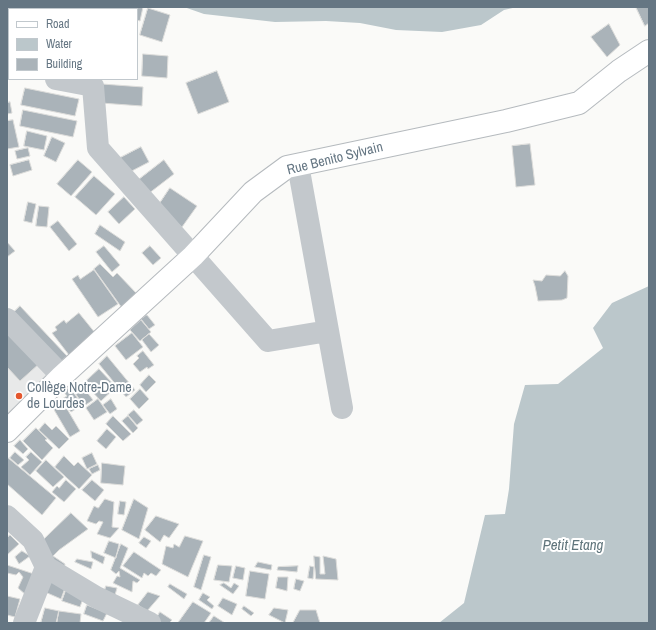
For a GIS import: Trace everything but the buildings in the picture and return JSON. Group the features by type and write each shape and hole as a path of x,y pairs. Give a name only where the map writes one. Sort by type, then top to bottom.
{"main road":[{"name":"Rue Benito Sylvain","path":"7,431 62,376 193,256 253,192 287,167 506,121 579,103 619,71 649,51"}],"street":[{"path":"61,80 93,86 98,148 268,341 328,331"},
{"path":"298,165 342,408"},
{"path":"7,320 62,376"},
{"path":"7,516 33,540 46,567 96,597 150,623"},
{"path":"24,623 46,567"}],"shaded area":[{"name":"Collège Notre-Dame de Lourdes","path":"7,327 53,371 7,420"}],"water":[{"path":"184,7 517,7 504,10 481,25 442,32 396,30 360,23 326,21 275,22 204,14"},
{"name":"Petit Etang","path":"649,286 649,623 439,623 464,603 485,515 505,514 509,489 514,424 525,385 558,384 603,348 593,328 612,303"}],"place":[{"name":"Collège Notre-Dame de Lourdes","path":"19,396"}]}
